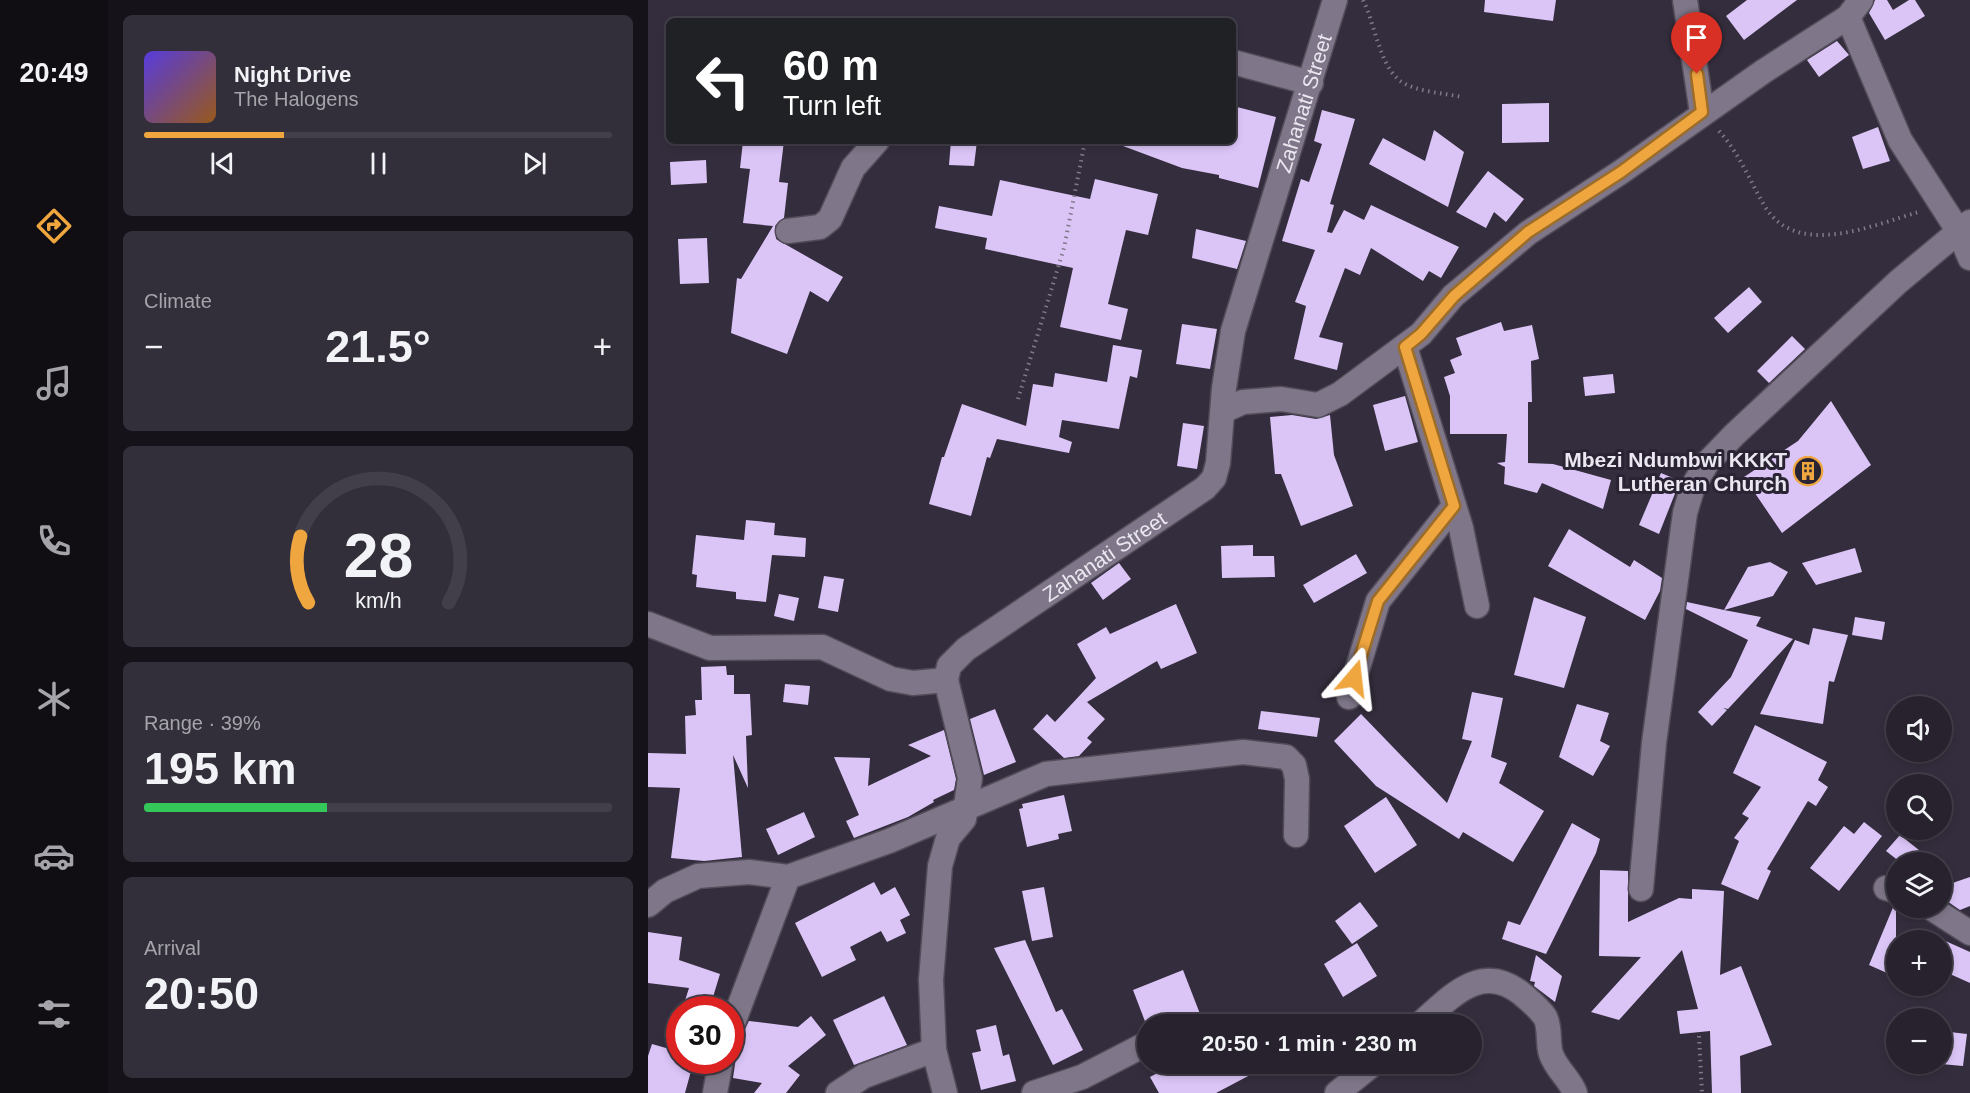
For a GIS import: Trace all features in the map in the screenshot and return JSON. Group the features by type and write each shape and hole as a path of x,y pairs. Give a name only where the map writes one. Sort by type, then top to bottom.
{"street":[{"name":"Zahanati Street","path":"946,680 949,666 966,649 1205,488 1214,478 1218,463 1222,411 1233,331 1335,0"},
{"path":"1685,0 1702,112"},
{"path":"1222,411 1243,402 1281,399 1317,405 1340,394 1421,334 1454,296 1528,232 1621,172 1702,112 1855,9 1900,140 1942,206 1964,227 1970,258"},
{"path":"1236,63 1311,83"},
{"path":"788,231 820,227 830,219 853,168 875,144"},
{"path":"1641,889 1646,806 1654,743 1685,513 1693,486 1707,463 1734,435 1898,282 1964,227"},
{"path":"1405,347 1454,506 1478,606"},
{"path":"1349,697 1378,601 1454,506"},
{"path":"648,624 710,648 822,647 891,679 913,683 946,680 970,778 964,819 948,838 940,866 930,980 934,1050 945,1093"},
{"path":"648,905 665,891 698,876 749,872 788,877 889,841 1046,774 1242,752 1286,757 1294,765 1297,779 1296,835"},
{"path":"743,996 788,877"},
{"path":"1947,918 1970,933"},
{"path":"1431,1014 1452,996 1477,982 1497,981 1511,986 1534,1004 1545,1018 1550,1051 1556,1065 1575,1092"},
{"path":"1034,1093 1082,1077 1137,1049"},
{"path":"838,1093 864,1076 934,1050"},
{"path":"715,1093 719,1074"},
{"path":"1337,1093 1361,1074"}],"path":[{"path":"1363,0 1388,62 1400,81 1413,87 1462,97"},
{"path":"1702,112 1734,148 1765,207 1779,223 1792,231 1813,236 1851,231 1942,206"},
{"path":"1018,399 1064,248 1084,144"},
{"path":"1699,1036 1702,1093"}],"building":[{"path":"1485,0 1556,0 1553,21 1484,12"},
{"path":"1747,0 1797,0 1744,40 1726,16"},
{"path":"1875,0 1887,0 1893,10 1909,0 1915,0 1925,16 1885,40 1869,13"},
{"path":"1837,41 1849,55 1819,77 1807,60"},
{"path":"1549,103 1549,142 1502,143 1502,104"},
{"path":"1237,107 1276,117 1258,188 1219,178 1219,175 1182,168 1118,144 1236,144"},
{"path":"1322,110 1355,119 1330,204 1334,205 1327,232 1332,233 1344,210 1364,220 1371,205 1459,247 1441,278 1429,271 1423,281 1371,248 1360,275 1345,268 1319,337 1343,343 1337,370 1294,359 1306,306 1295,302 1315,250 1282,241 1301,179 1309,182 1322,144 1314,141"},
{"path":"1878,127 1890,161 1863,169 1852,137"},
{"path":"1434,130 1464,152 1448,207 1369,164 1383,138 1425,161"},
{"path":"743,144 784,144 779,182 788,183 784,218 775,226 776,239 843,277 828,302 810,291 787,354 731,333 737,278 741,279 773,226 743,223 750,169 740,168"},
{"path":"951,144 977,144 974,166 949,165"},
{"path":"706,160 707,183 671,185 670,162"},
{"path":"1488,171 1524,199 1506,222 1494,212 1486,228 1456,212"},
{"path":"1095,179 1158,194 1148,235 1126,230 1108,304 1128,309 1121,340 1060,327 1073,268 985,249 987,238 935,228 939,206 992,216 1000,180 1090,199"},
{"path":"1196,229 1246,241 1237,269 1192,258"},
{"path":"707,238 709,283 680,284 678,239"},
{"path":"1749,287 1762,302 1728,333 1714,318"},
{"path":"1501,322 1504,331 1532,325 1539,359 1531,361 1532,402 1528,402 1528,463 1553,464 1611,480 1603,509 1542,483 1537,493 1504,484 1505,467 1497,463 1505,462 1507,434 1450,434 1450,396 1444,377 1455,373 1450,360 1462,355 1456,338"},
{"path":"1182,324 1217,329 1210,369 1176,364"},
{"path":"1792,336 1805,349 1769,383 1757,371"},
{"path":"1113,345 1142,350 1137,378 1130,376 1119,429 1062,420 1059,437 1072,442 1069,453 997,439 990,458 987,457 971,516 929,504 942,457 944,457 962,404 1026,426 1033,384 1053,387 1055,373 1107,382"},
{"path":"1613,374 1615,393 1585,396 1583,377"},
{"path":"1405,396 1418,442 1385,451 1373,405"},
{"name":"Mbezi Ndumbwi KKKT Lutheran Church","path":"1831,401 1871,465 1782,533 1744,477 1798,441"},
{"path":"1292,415 1316,419 1330,415 1334,455 1353,506 1301,526 1281,474 1275,474 1270,417"},
{"path":"1183,423 1204,426 1197,469 1177,466"},
{"path":"1661,473 1680,481 1659,534 1639,525"},
{"path":"746,520 775,523 774,535 806,538 805,557 772,555 766,602 736,599 736,592 696,587 697,575 692,574 696,535 744,540"},
{"path":"1569,529 1630,567 1634,560 1662,578 1660,591 1645,620 1548,566"},
{"path":"1253,545 1253,556 1274,556 1275,577 1222,578 1221,546"},
{"path":"1855,548 1862,572 1816,585 1802,563"},
{"path":"1356,554 1367,573 1314,603 1303,585"},
{"path":"1770,562 1788,572 1773,596 1724,610 1748,567"},
{"path":"1119,563 1131,579 1103,600 1091,583"},
{"path":"824,576 844,579 838,612 818,608"},
{"path":"779,594 799,598 794,621 774,616"},
{"path":"1534,597 1586,617 1564,688 1514,675"},
{"path":"1687,602 1761,617 1756,626 1793,639 1728,709 1723,708 1727,710 1712,726 1698,712 1731,677 1748,640 1686,609"},
{"path":"1176,604 1197,653 1161,669 1157,661 1087,702 1105,719 1087,738 1092,742 1079,756 1064,758 1033,729 1047,714 1055,722 1096,678 1077,644 1106,627 1110,634"},
{"path":"1855,617 1885,622 1882,640 1852,635"},
{"path":"1813,628 1848,635 1834,682 1829,681 1823,724 1760,714 1795,640 1809,645"},
{"path":"726,666 727,675 734,675 734,694 750,694 752,735 746,736 748,788 733,755 742,857 704,861 671,858 680,788 648,787 648,753 686,754 685,716 696,715 695,700 702,700 701,667"},
{"path":"785,684 810,686 808,705 783,702"},
{"path":"1472,692 1503,698 1491,757 1507,763 1499,783 1544,811 1513,862 1463,832 1459,839 1376,786 1334,741 1361,714 1447,803 1472,741 1462,739"},
{"path":"1577,704 1609,713 1600,741 1610,746 1593,776 1559,757"},
{"path":"995,709 1016,762 984,775 970,719"},
{"path":"1261,711 1320,718 1317,737 1258,729"},
{"path":"1755,725 1827,762 1818,780 1828,787 1816,806 1808,801 1767,869 1771,871 1758,900 1721,884 1739,841 1734,838 1749,818 1742,814 1761,787 1733,773"},
{"path":"944,730 956,779 954,790 933,800 934,802 908,817 854,838 846,821 859,815 834,757 870,758 868,786 931,756 908,745"},
{"path":"1064,795 1072,831 1058,834 1059,839 1027,847 1019,809 1023,808 1022,804"},
{"path":"1386,797 1417,845 1375,873 1344,826"},
{"path":"804,812 815,837 778,855 766,829"},
{"path":"1864,822 1882,836 1839,891 1810,868 1844,826 1854,834"},
{"path":"1572,823 1600,839 1596,853 1546,954 1502,939 1508,921 1520,925"},
{"path":"1896,840 1906,840 1921,852 1887,852"},
{"path":"1600,870 1628,871 1628,922 1679,898 1692,899 1692,889 1724,891 1720,975 1741,966 1772,1045 1740,1056 1741,1093 1712,1093 1710,1031 1680,1034 1677,1011 1698,1009 1682,950 1619,1020 1591,1012 1641,957 1599,956"},
{"path":"1970,877 1970,906 1960,910 1952,905 1952,883"},
{"path":"874,882 881,895 895,887 910,915 900,920 906,933 887,942 881,931 850,947 856,960 822,977 795,923"},
{"path":"1044,887 1053,937 1032,941 1022,891"},
{"path":"1360,902 1378,926 1352,944 1335,921"},
{"path":"1889,918 1896,918 1896,930 1886,930 1886,973 1869,965"},
{"path":"648,932 682,937 679,960 720,974 713,996 686,996 689,988 648,983"},
{"path":"1025,940 1056,1012 1062,1009 1083,1050 1053,1065 994,948"},
{"path":"1357,943 1377,976 1343,997 1324,964"},
{"path":"1952,944 1970,952 1970,983 1952,975"},
{"path":"1536,955 1562,976 1555,1002 1534,986 1535,982 1530,981"},
{"path":"1183,970 1200,1014 1142,1014 1133,990"},
{"path":"884,996 907,1045 854,1065 833,1020"},
{"path":"811,1016 826,1035 788,1066 800,1075 786,1093 754,1093 762,1083 733,1078 734,1074 744,1074 744,1031 749,1021 798,1027"},
{"path":"996,1025 1003,1056 1009,1054 1016,1081 981,1090 972,1053 981,1051 976,1030"},
{"path":"1952,1032 1967,1034 1963,1066 1952,1065"},
{"path":"652,1044 666,1048 666,1074 690,1074 685,1093 648,1093 648,1056"},
{"path":"1156,1074 1252,1074 1216,1093 1159,1093 1150,1077"}],"place":[{"name":"Mbezi Ndumbwi KKKT Lutheran Church","path":"1808,471"}],"route":[{"path":"1354,678 1378,601 1454,506 1405,347 1421,334 1454,296 1528,232 1621,172 1702,112 1697,74"}]}
